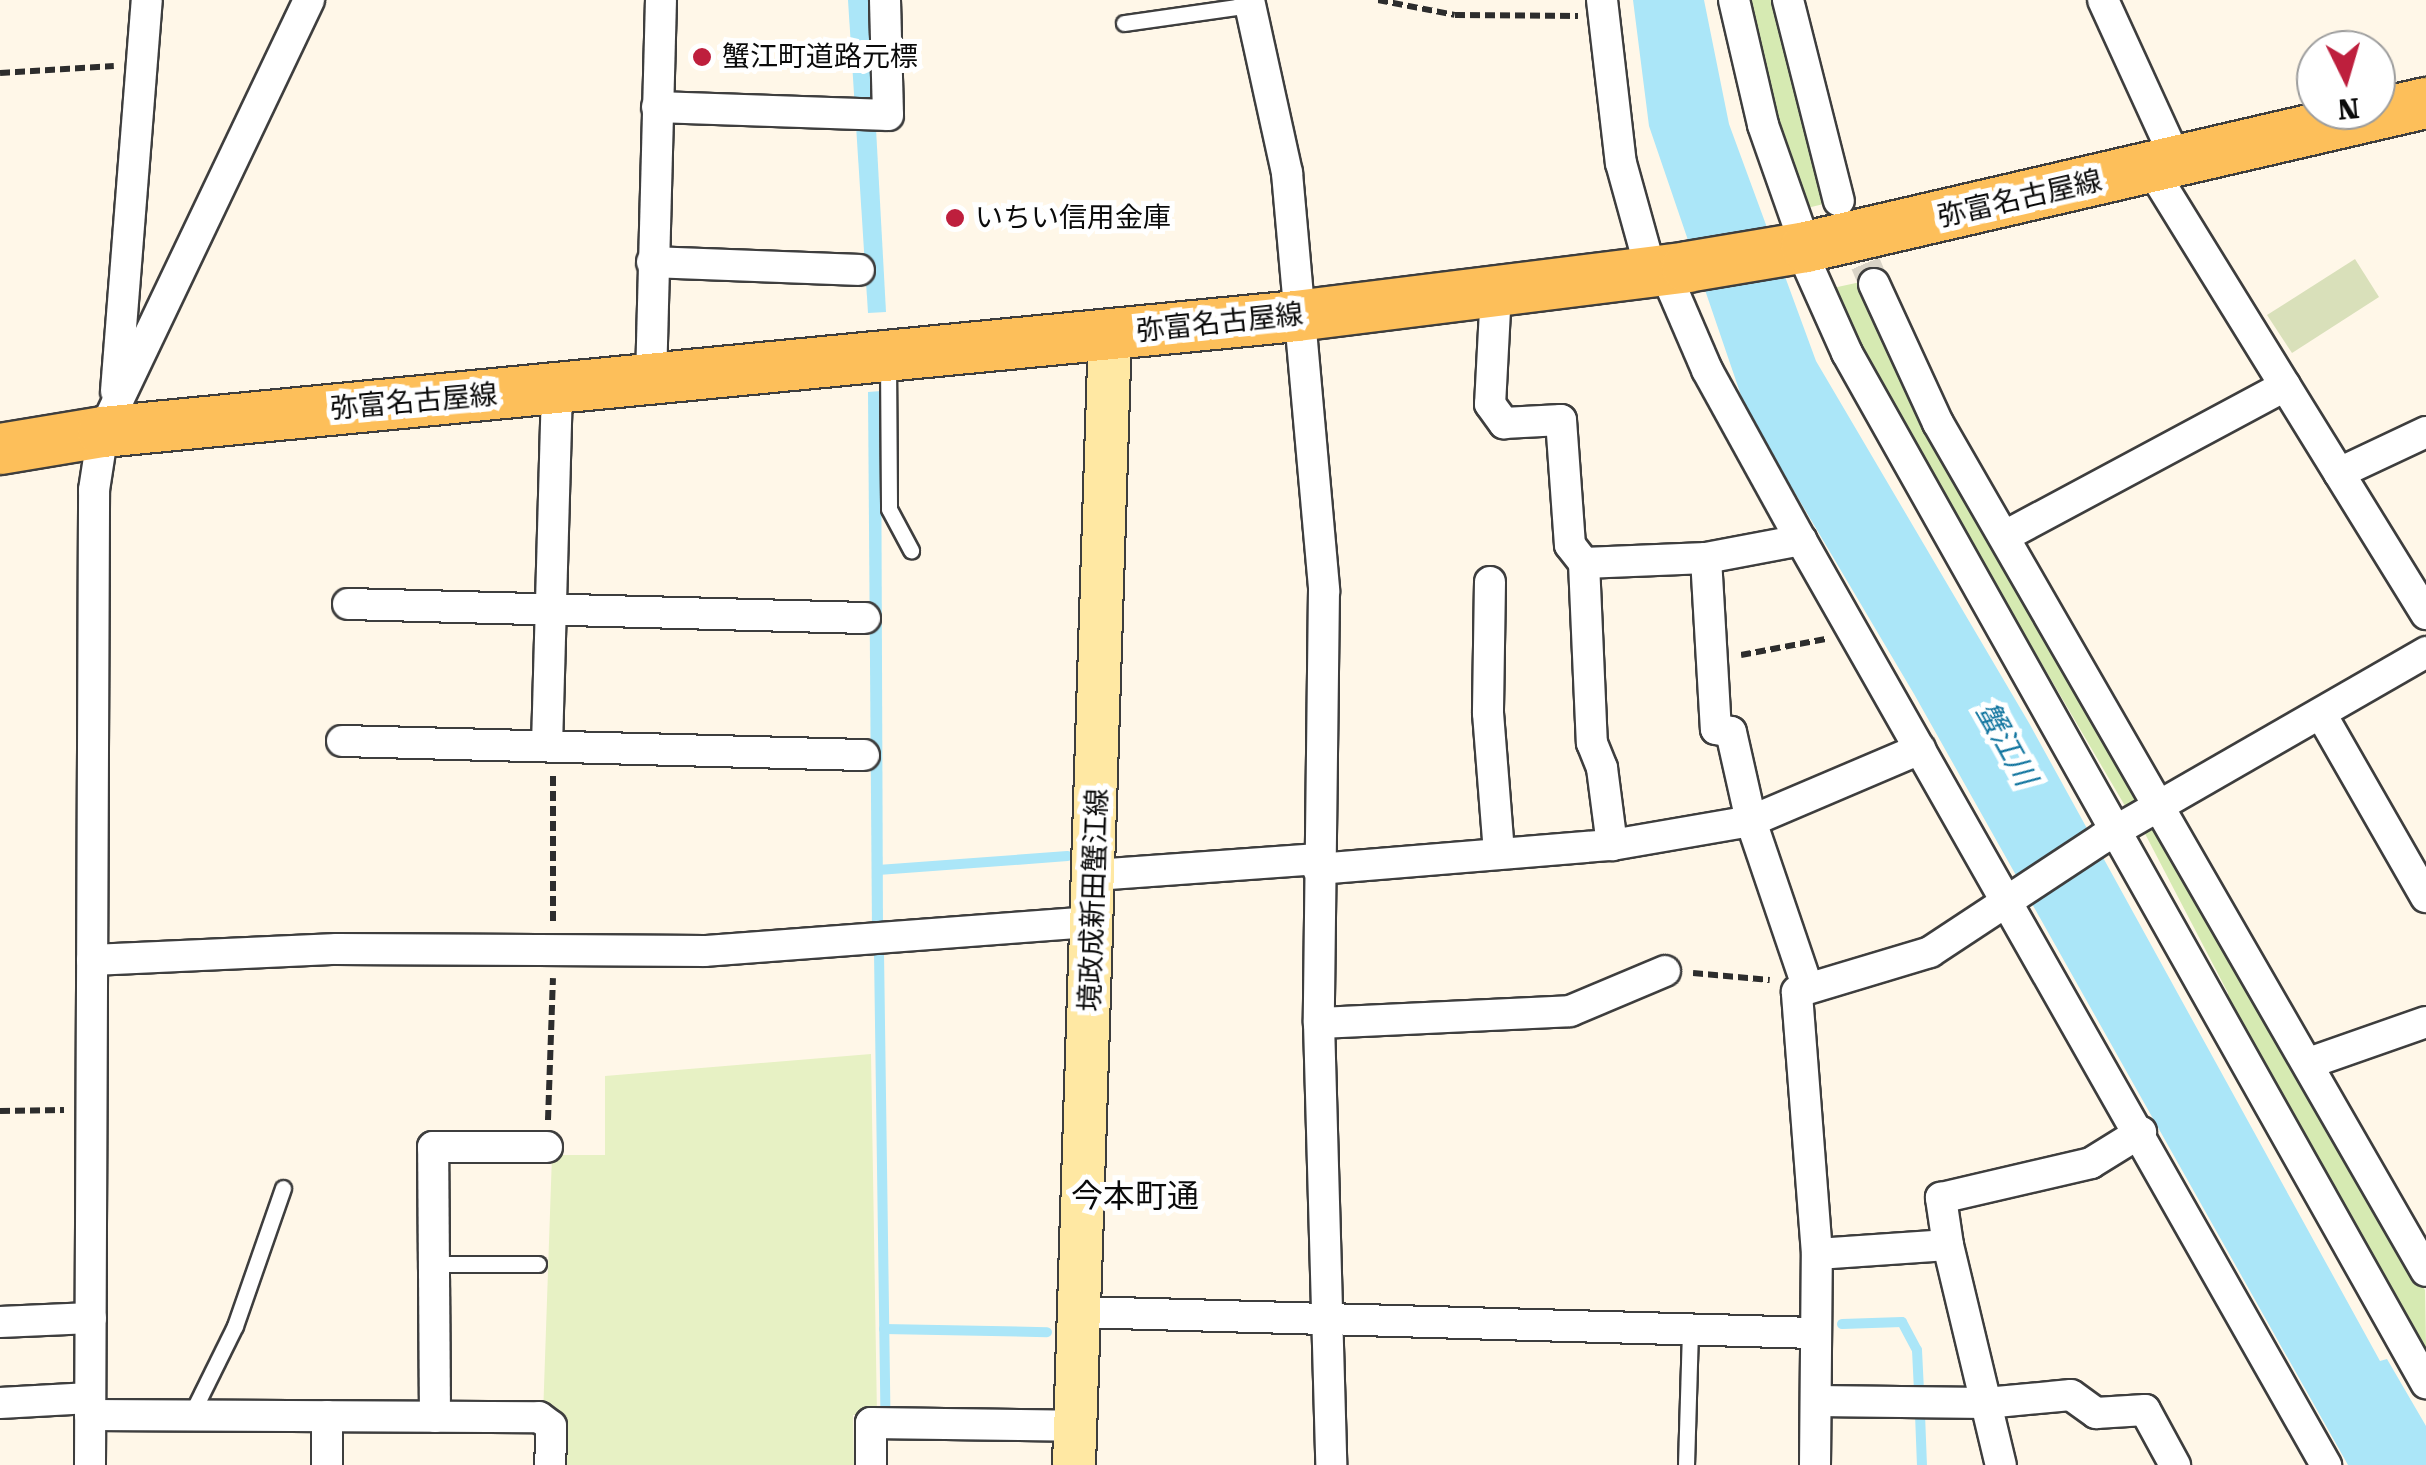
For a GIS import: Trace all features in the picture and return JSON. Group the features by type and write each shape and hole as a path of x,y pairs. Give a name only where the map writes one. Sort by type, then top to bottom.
{"main road":[{"name":"弥富名古屋線","path":"0,448 109,420 651,381 1296,316 1668,269 1803,248 2165,167 2426,103"},
{"name":"境政成新田蟹江線","path":"1074,1446 1094,922 1110,335"}],"street":[{"path":"90,1465 94,490 109,420 148,0"},
{"path":"109,420 309,0"},
{"path":"651,381 661,0"},
{"path":"657,107 888,115 886,0"},
{"path":"1734,0 1762,125 1803,248 1847,352 2108,835 2426,1383"},
{"path":"1788,0 1839,201"},
{"path":"2103,0 2165,167 2285,386 2426,614"},
{"path":"1250,2 1287,173 1296,316 1324,590 1324,850 1318,864 1319,1023 1331,1465"},
{"path":"1603,8 1620,162 1707,370 1920,750 2011,894 2326,1465"},
{"path":"652,262 859,270"},
{"path":"1874,284 1938,423 2163,807 2426,1270"},
{"path":"1496,291 1490,404 1504,423 1560,420 1570,545 1584,563 1592,742 1612,845"},
{"path":"2004,536 2285,386"},
{"path":"550,746 557,388"},
{"path":"2338,473 2426,432"},
{"path":"1584,563 1706,558 1801,540"},
{"path":"1706,558 1715,658 1716,729 1732,732 1750,821 1808,985"},
{"path":"1490,582 1488,714 1498,853"},
{"path":"348,604 865,618"},
{"path":"1815,1465 1817,1254 1796,992 1808,985 1930,952 2011,894 2108,835 2163,807 2426,652"},
{"path":"2321,714 2426,897"},
{"path":"342,742 864,755"},
{"path":"1095,875 1612,845 1750,821 1920,750"},
{"path":"92,960 337,948 705,951 1094,922"},
{"path":"1319,1023 1570,1011 1665,971"},
{"path":"2308,1063 2426,1022"},
{"path":"2000,1465 1948,1245 1941,1198 2091,1163 2141,1132"},
{"path":"435,1416 434,1147 548,1148"},
{"path":"1817,1254 1948,1245"},
{"path":"1081,1312 1816,1334"},
{"path":"0,1322 90,1318"},
{"path":"1816,1402 1986,1403 2071,1395 2096,1412 2145,1410 2175,1465"},
{"path":"0,1403 191,1415 539,1417 551,1426 550,1465"},
{"path":"327,1465 328,1416"},
{"path":"872,1465 871,1423 1074,1446"}],"lane":[{"path":"1124,23 1250,2"},
{"path":"888,357 889,509 911,550"},
{"path":"191,1415 235,1326 283,1188"},
{"path":"434,1264 538,1264"},
{"path":"1686,1465 1690,1329"}],"path":[{"path":"1378,0 1484,18 1603,8"},
{"path":"0,73 142,64"},
{"path":"1715,658 1815,646 1849,626"},
{"path":"548,1148 553,950 550,746"},
{"path":"1665,971 1808,985"},
{"path":"0,1111 91,1110"}],"green space":[{"path":"1749,0 1777,0 1780,35 1832,202 1807,208 1773,119"},
{"path":"2355,259 2379,297 2292,353 2267,315"},
{"path":"1865,281 2145,799 2128,811 1858,350 1833,288"},
{"path":"2154,818 2425,1290 2426,1348 2354,1221 2335,1207 2226,1010 2228,993 2141,826"},
{"path":"871,1054 877,1416 853,1415 854,1465 560,1465 562,1416 543,1416 552,1155 605,1155 605,1076"}],"water":[{"path":"848,0 869,0 886,312 868,313"},
{"name":"蟹江川","path":"1633,0 1704,0 1729,124 1816,361 2029,723 2380,1361 2387,1359 2426,1426 2426,1465 2348,1465 1914,694 1746,410 1649,126"},
{"path":"881,391 883,932 872,933 868,392"}],"waterway":[{"path":"878,870 1067,856"},
{"path":"879,952 885,1410"},
{"path":"1842,1324 1902,1322 1917,1350 1919,1391"},
{"path":"884,1329 1047,1332"},
{"path":"1920,1414 1922,1465"}],"tunnel":[{"path":"1848,222 1874,284"}],"place":[{"name":"蟹江町道路元標","path":"702,57"},
{"name":"いちい信用金庫","path":"955,218"}],"district":[{"name":"今本町通","path":"1135,1196"}]}
